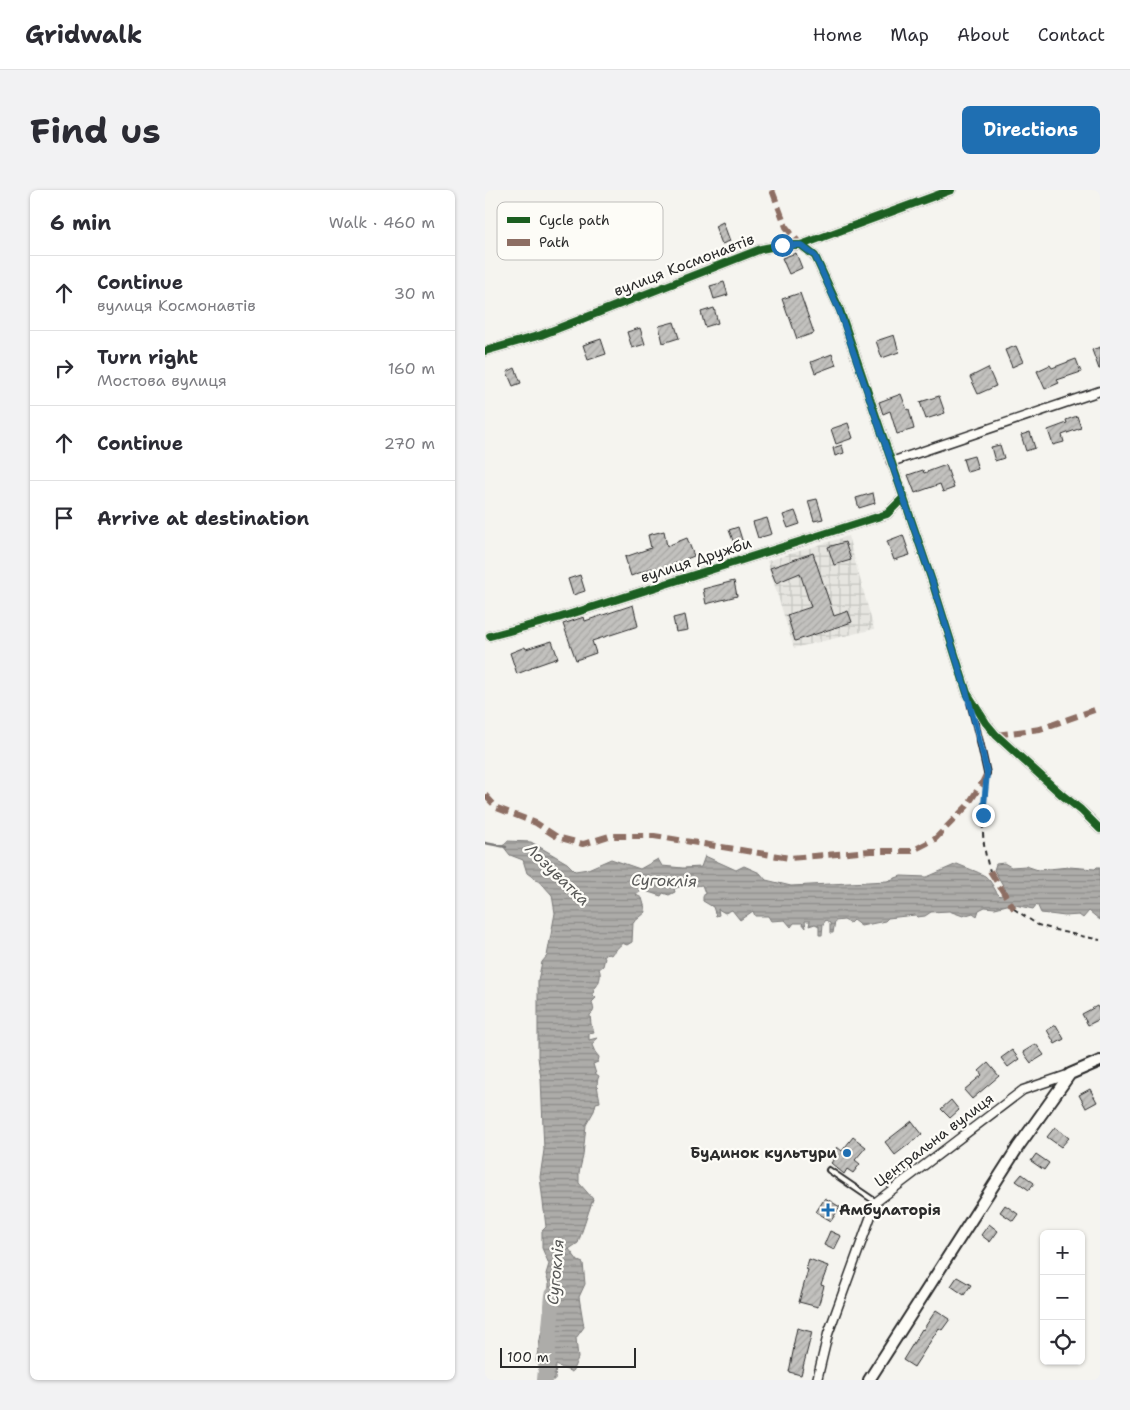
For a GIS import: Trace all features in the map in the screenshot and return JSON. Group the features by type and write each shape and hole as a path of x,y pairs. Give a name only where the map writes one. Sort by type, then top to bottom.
{"street":[{"name":"вулиця Космонавтів","path":"485,352 541,335 761,249 782,245 801,245 951,190"},
{"path":"801,245 815,256 839,310 932,581 967,694 995,735 1081,810 1100,830"},
{"path":"891,462 1100,391"},
{"name":"вулиця Дружби","path":"490,636 558,618 887,514 904,498"},
{"name":"Центральна вулиця","path":"817,1380 828,1334 876,1202 1023,1090 1071,1074 1100,1061"},
{"name":"Центральна вулиця","path":"869,1380 1018,1147 1071,1074"}],"lane":[{"path":"967,694 987,773"},
{"path":"829,1170 876,1202"}],"path":[{"path":"987,773 983,836 990,871"},
{"path":"1014,909 1038,925 1100,940"}],"shaded area":[{"path":"848,536 874,629 794,648 767,561"}],"water":[{"path":"507,841 531,842 567,863 575,871 588,869 611,859 640,869 658,859 662,866 701,867 705,856 736,870 744,866 760,873 766,880 791,886 887,881 901,876 927,877 957,864 985,876 1000,896 1007,892 994,870 996,864 1004,863 1011,867 1026,866 1038,870 1069,867 1095,869 1100,867 1100,920 1089,911 1083,918 1079,915 1065,916 1041,913 1037,904 1033,909 1007,905 995,908 985,907 979,910 977,916 973,913 963,916 949,911 931,912 925,916 917,917 915,915 888,918 885,921 861,926 853,920 850,923 844,920 835,921 833,933 830,933 830,923 826,920 823,924 822,935 819,935 819,926 815,924 809,926 810,921 805,921 806,928 802,923 794,923 791,927 785,920 771,921 768,916 755,916 753,911 740,920 732,910 725,913 718,909 719,915 716,916 713,907 703,901 705,893 702,885 681,887 674,889 675,892 669,895 663,893 661,896 642,890 636,895 642,898 646,912 633,923 632,942 627,945 622,943 611,955 604,955 603,966 599,969 599,980 594,989 593,995 596,998 592,1002 594,1010 590,1015 594,1032 589,1033 589,1040 597,1038 592,1045 599,1057 598,1062 593,1064 596,1074 599,1076 597,1085 600,1102 596,1103 586,1125 583,1156 579,1173 579,1183 593,1199 578,1243 569,1249 578,1261 583,1263 585,1284 579,1297 584,1327 576,1338 578,1358 572,1372 556,1365 555,1380 541,1380 545,1373 536,1361 542,1329 552,1325 552,1313 548,1309 549,1284 546,1274 549,1264 542,1248 542,1231 546,1227 540,1177 544,1150 541,1079 538,1057 538,980 542,962 547,956 555,913 552,895 543,885 527,873 523,860 510,855 503,846"}],"building":[{"path":"723,222 730,241 722,244 715,226"},
{"path":"796,253 802,268 789,274 782,258"},
{"path":"724,282 728,295 714,299 710,286"},
{"path":"800,293 814,333 797,339 782,299"},
{"path":"714,308 718,323 705,327 701,312"},
{"path":"674,322 679,338 663,343 659,326"},
{"path":"640,328 645,344 632,348 627,332"},
{"path":"894,335 899,352 882,358 876,341"},
{"path":"601,339 606,354 588,360 583,345"},
{"path":"1016,346 1023,362 1012,367 1005,350"},
{"path":"1100,347 1100,369 1099,369 1092,350"},
{"path":"832,354 836,365 815,373 811,362"},
{"path":"1076,359 1081,372 1057,380 1059,383 1045,389 1037,371 1050,365 1052,368"},
{"path":"515,368 521,383 513,386 507,372"},
{"path":"988,368 996,386 978,394 970,377"},
{"path":"901,394 907,410 909,409 914,429 897,434 890,411 883,414 879,402"},
{"path":"939,396 945,413 926,419 920,402"},
{"path":"1077,416 1081,428 1062,435 1064,442 1053,445 1048,430 1067,423 1066,420"},
{"path":"848,423 853,438 836,444 831,429"},
{"path":"1030,432 1035,448 1026,451 1021,435"},
{"path":"842,445 844,453 835,456 833,448"},
{"path":"1000,445 1004,458 995,461 991,447"},
{"path":"974,456 978,469 967,472 963,459"},
{"path":"946,465 954,488 943,492 940,484 915,493 908,475 923,470 924,473"},
{"path":"873,493 875,503 859,508 856,498"},
{"path":"817,499 823,519 814,521 808,501"},
{"path":"795,511 800,524 788,528 783,515"},
{"path":"767,518 772,534 758,538 753,522"},
{"path":"738,527 743,543 735,546 729,530"},
{"path":"664,531 667,546 687,538 694,556 666,567 653,571 652,568 631,576 625,557 651,548 648,535"},
{"path":"903,535 910,555 894,560 887,541"},
{"path":"845,542 851,560 834,565 828,547"},
{"path":"813,553 834,616 848,611 852,622 795,641 787,615 811,607 800,573 776,583 770,568"},
{"path":"580,575 585,591 573,595 568,579"},
{"path":"734,581 737,596 706,604 703,589"},
{"path":"633,605 638,626 592,641 596,653 576,660 563,624 584,617 585,621"},
{"path":"685,615 688,630 676,632 673,618"},
{"path":"552,641 558,658 517,674 510,653 525,647 526,649"},
{"path":"1097,1006 1100,1012 1100,1019 1088,1025 1082,1014"},
{"path":"1056,1025 1064,1039 1055,1044 1047,1030"},
{"path":"1036,1044 1044,1055 1031,1063 1023,1052"},
{"path":"1012,1050 1019,1059 1008,1067 1001,1058"},
{"path":"988,1063 999,1076 972,1099 964,1090 982,1075 979,1071"},
{"path":"1090,1089 1097,1102 1086,1108 1079,1095"},
{"path":"951,1100 959,1110 950,1118 941,1109"},
{"path":"912,1121 922,1134 895,1155 885,1142"},
{"path":"1055,1127 1069,1138 1061,1147 1047,1137"},
{"name":"Будинок культури","path":"853,1137 866,1147 855,1160 860,1164 853,1173 847,1169 844,1174 831,1163 834,1159 830,1156 837,1147 842,1151"},
{"path":"1036,1154 1049,1163 1044,1170 1031,1161"},
{"path":"1022,1174 1034,1183 1029,1190 1016,1181"},
{"name":"Амбулаторія","path":"825,1198 840,1207 831,1221 816,1212"},
{"path":"1005,1205 1018,1214 1013,1221 1000,1212"},
{"path":"989,1224 998,1231 990,1242 981,1235"},
{"path":"830,1231 841,1236 834,1250 824,1245"},
{"path":"809,1259 828,1266 821,1285 824,1286 818,1307 799,1302 808,1270 806,1269"},
{"path":"957,1277 971,1285 964,1295 951,1286"},
{"path":"936,1310 950,1319 942,1330 939,1328 914,1367 903,1360"},
{"path":"797,1328 812,1332 801,1375 789,1372"}],"waterway":[{"name":"Лозуватка","path":"485,843 506,847"},
{"name":"Сугоклія","path":"545,1380 553,1295"}],"marked path":[{"path":"772,190 786,227 801,245"},
{"path":"996,735 1040,729 1100,708"},
{"path":"485,795 497,808 536,823 557,837 583,844 609,836 654,836 790,858 871,851 912,851 935,839 967,806 987,773"},
{"path":"990,871 1014,909"}],"cycle path":[{"path":"485,351 541,335 761,249 782,245 801,245 951,190"},
{"path":"801,245 815,256 840,310 932,581 967,693 996,735 1100,829"},
{"path":"490,636 558,618 887,514 904,497"}],"place":[{"name":"Будинок культури","path":"847,1153"},
{"name":"Амбулаторія","path":"828,1210"}],"route":[{"path":"782,245 801,245 815,256 839,310 932,581 967,694 987,773 983,815"}]}
